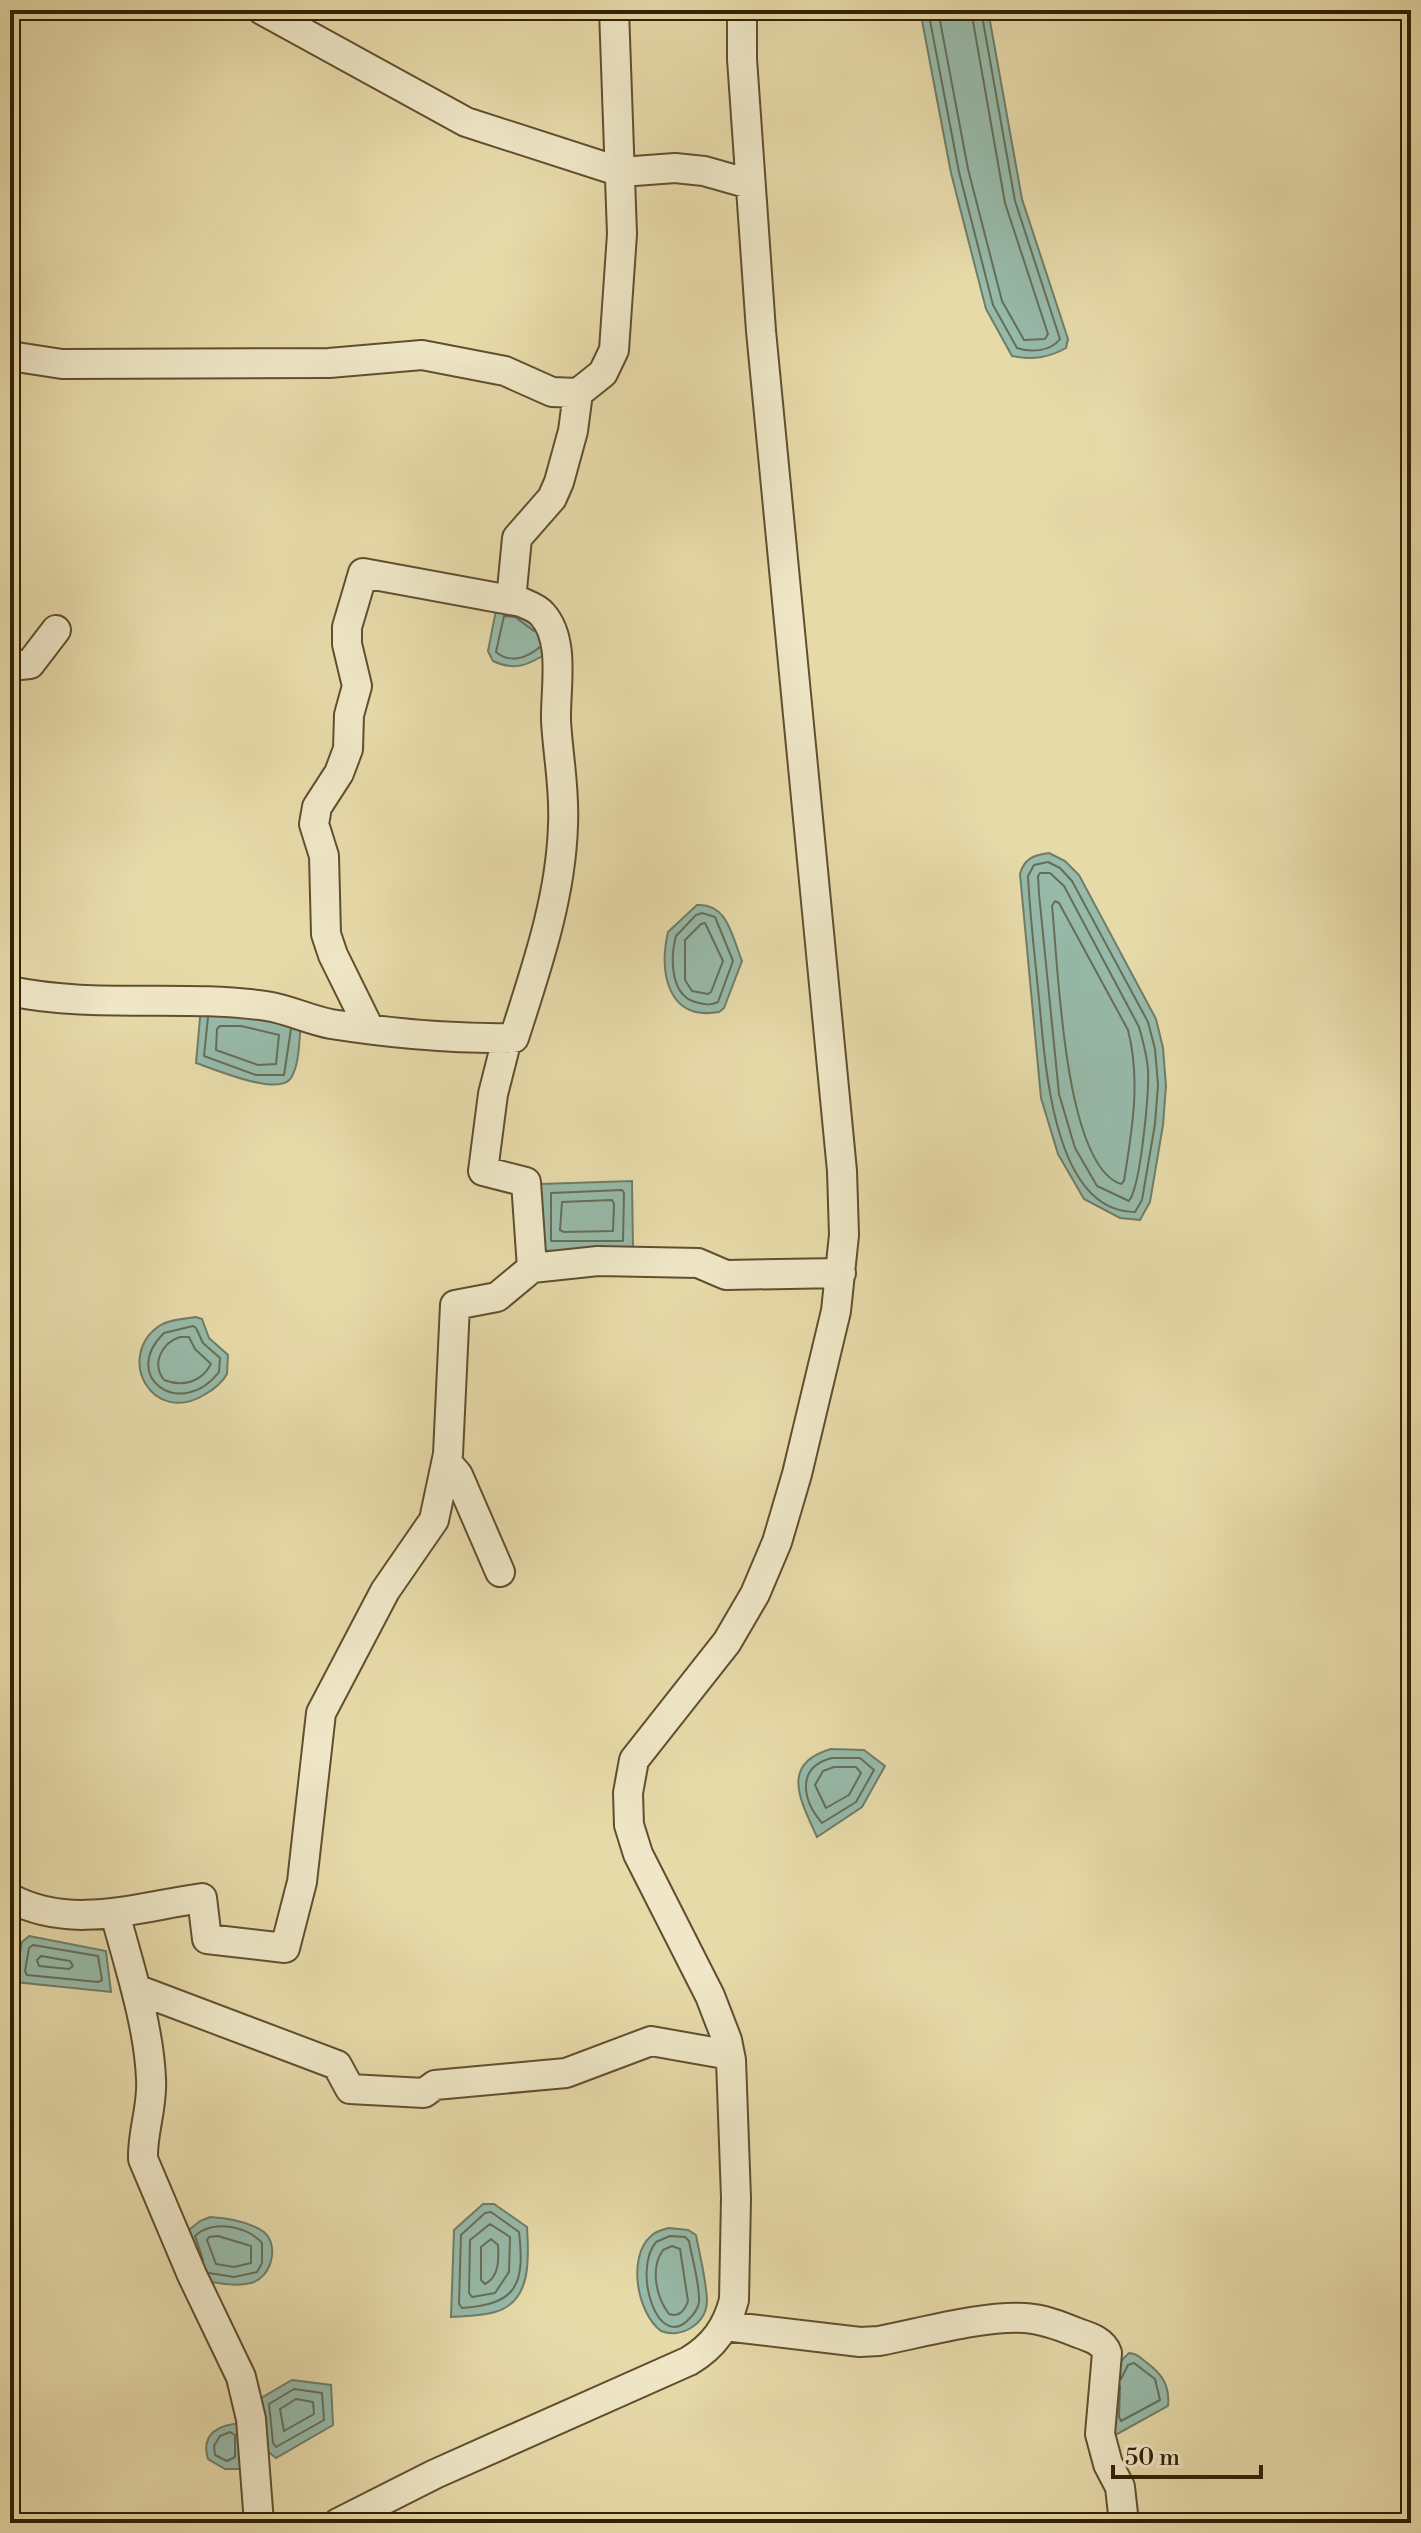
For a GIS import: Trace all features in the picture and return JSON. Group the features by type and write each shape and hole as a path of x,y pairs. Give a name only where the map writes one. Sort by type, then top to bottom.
{"street":[{"path":"262,10 466,122 621,172 675,168 704,171 750,184"},
{"path":"10,356 77,364 329,363 422,355 505,371 552,392 578,393 603,373 614,350 622,234 614,10"},
{"path":"338,2523 435,2474 689,2361 709,2347 731,2314 735,2286 734,2095 730,2055 710,1996 638,1854 629,1825 628,1793 634,1760 727,1642 767,1568 797,1474 836,1311 844,1235 842,1171 761,331 742,59 742,10"},
{"path":"511,600 517,538 552,498 559,482 573,431 578,393"},
{"path":"10,991 95,1002 163,1000 266,1006 329,1024 369,1028 484,1039 514,1038 546,938 562,851 563,823 562,771 556,719 559,672 556,646 543,615 521,602 363,573 347,627 347,644 357,686 349,715 348,749 339,773 317,807 314,824 324,856 326,934 369,1028"},
{"path":"10,666 30,664 56,630"},
{"path":"507,1039 493,1094 483,1171 526,1182 532,1268"},
{"path":"10,1898 53,1915 115,1914 202,1898 207,1939 285,1948 302,1882 321,1713 385,1591 434,1520 447,1462 455,1305 497,1297 532,1268 598,1261 698,1263 726,1275 841,1273"},
{"path":"447,1462 458,1475 500,1572"},
{"path":"115,1914 136,1989 152,2081 143,2159 192,2275 241,2377 251,2419 259,2523"},
{"path":"136,1989 337,2065 350,2089 424,2093 435,2085 566,2073 651,2041 730,2055"},
{"path":"725,2326 860,2342 1001,2318 1026,2318 1058,2325 1095,2339 1107,2353 1100,2434 1108,2464 1120,2487 1124,2523"}],"water":[{"path":"920,10 988,10 1022,199 1068,339 1066,348 1053,354 1034,358 1012,356 986,309 951,173"},
{"path":"496,610 534,619 549,652 516,666 493,661 488,651"},
{"path":"1049,853 1065,861 1079,875 1156,1019 1163,1048 1166,1086 1163,1125 1150,1202 1140,1220 1120,1218 1084,1199 1058,1154 1041,1098 1020,874 1030,859"},
{"path":"697,905 707,906 722,916 732,932 742,961 724,1008 719,1012 702,1013 688,1009 678,1001 666,977 668,932"},
{"path":"201,1007 301,1022 298,1058 291,1078 274,1085 260,1083 196,1063"},
{"path":"632,1181 633,1249 542,1251 541,1184"},
{"path":"196,1317 202,1319 209,1338 228,1355 227,1374 204,1395 185,1402 169,1402 155,1395 146,1384 140,1370 140,1354 146,1339 159,1326"},
{"path":"831,1749 864,1750 885,1766 862,1807 817,1837 801,1798 799,1774 804,1764"},
{"path":"29,1936 106,1951 111,1992 15,1982 22,1942"},
{"path":"483,2204 494,2204 527,2227 526,2277 516,2299 507,2307 484,2314 451,2317 454,2230"},
{"path":"210,2217 245,2223 264,2232 272,2245 272,2253 264,2275 251,2283 238,2285 202,2280 185,2233"},
{"path":"669,2228 688,2230 696,2235 707,2300 706,2309 698,2322 692,2328 677,2333 661,2331 653,2323 646,2312 638,2285 639,2257 644,2245 655,2233"},
{"path":"1129,2353 1152,2366 1161,2376 1168,2392 1168,2406 1110,2438 1113,2381 1121,2361"},
{"path":"292,2380 331,2385 333,2425 276,2458 265,2449 261,2398"},
{"path":"243,2423 243,2469 225,2469 208,2459 209,2436 227,2425"}]}
